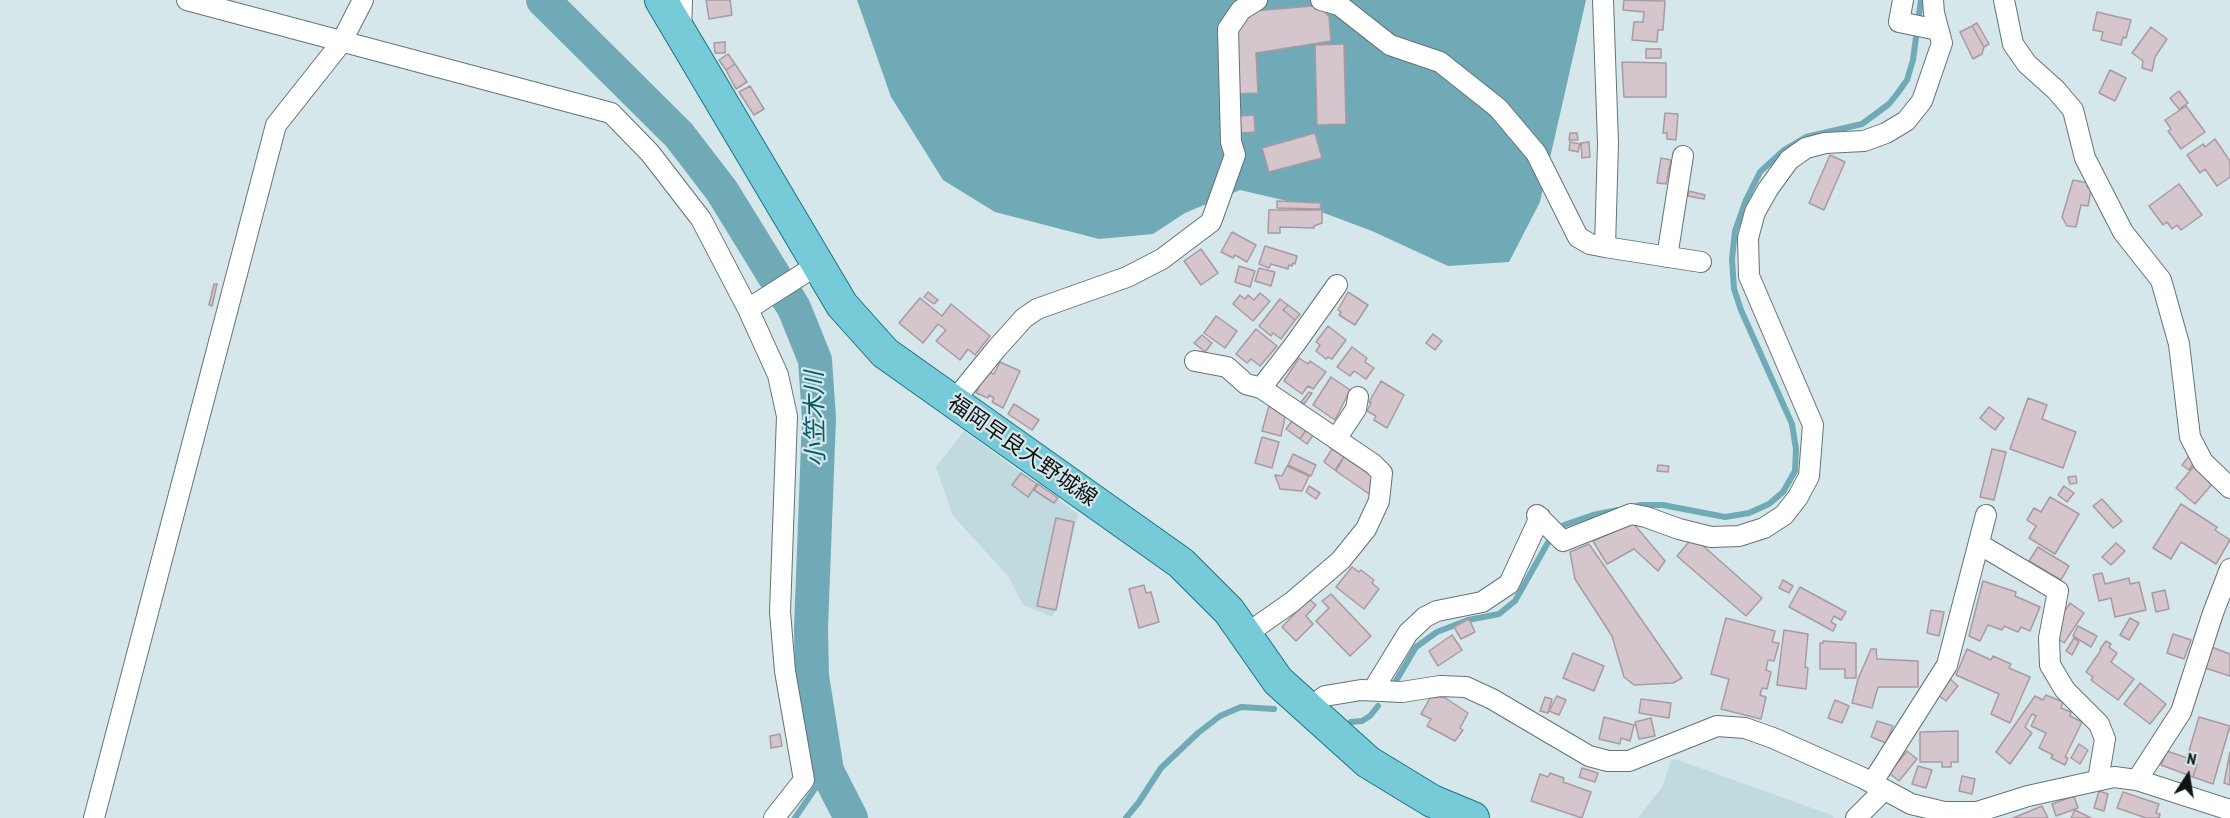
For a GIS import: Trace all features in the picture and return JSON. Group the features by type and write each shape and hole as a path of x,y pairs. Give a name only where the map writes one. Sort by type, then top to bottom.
{"main road":[{"name":"福岡早良大野城線","path":"662,0 842,305 885,353 1181,563 1229,611 1278,681 1368,762 1432,801 1473,818"}],"street":[{"path":"187,0 341,43 611,113 650,153 701,219 748,309 778,375 787,416 780,612 785,672 804,780 774,818"},
{"path":"94,818 276,125 341,43 363,0"},
{"path":"681,33 682,0"},
{"path":"953,402 997,348 1024,318 1036,309 1127,277 1162,259 1211,222 1235,155 1232,142 1228,29 1241,10 1257,0"},
{"path":"1321,0 1339,5 1390,45 1440,62 1498,108 1536,153 1578,237 1590,244 1701,262"},
{"path":"1603,0 1608,143 1605,247"},
{"path":"1903,0 1899,22 1934,29"},
{"path":"1373,690 1408,633 1425,618 1437,611 1482,602 1509,584 1541,518 1563,541 1631,514 1646,517 1678,530 1711,537 1739,536 1764,528 1784,515 1798,497 1809,476 1813,425 1749,276 1748,238 1755,212 1768,189 1790,160 1806,148 1825,142 1864,141 1886,134 1906,121 1922,101 1942,43 1934,29 1933,0"},
{"path":"2004,0 2013,44 2027,64 2056,90 2073,110 2085,158 2123,232 2161,280 2179,344 2190,437 2203,462 2230,488"},
{"path":"1667,257 1683,156"},
{"path":"748,309 817,265"},
{"path":"1261,388 1337,285"},
{"path":"1195,361 1227,367 1246,384 1261,388 1373,464 1382,473 1379,501 1366,529 1341,560 1292,602 1245,635"},
{"path":"1336,439 1356,409 1358,397"},
{"path":"1856,818 1878,787 1947,665 1986,515"},
{"path":"1979,544 2058,591 2049,638 2050,665 2065,690 2099,724 2104,739 2098,780"},
{"path":"2137,780 2181,712 2213,613 2230,569"},
{"path":"1308,710 1325,696 1361,690 1402,692 1440,686 1466,687 1492,699 1589,756 1608,761 1629,761 1717,726 1745,728 1773,738 1911,804 1944,812 1996,812 2028,796 2114,777 2137,780 2230,810"}],"shaded area":[{"path":"857,0 1586,0 1540,202 1509,262 1448,266 1372,231 1300,204 1240,190 1185,213 1153,234 1099,239 995,212 943,180 891,97"},
{"path":"964,431 1078,514 1053,617 1023,605 1008,576 953,516 936,467"},
{"path":"1675,759 1834,816 1833,818 1638,818 1662,787 1671,761"}],"building":[{"path":"706,0 730,0 732,15 709,19"},
{"path":"1624,0 1665,1 1663,30 1658,30 1657,42 1632,40 1634,22 1643,22 1644,12 1623,10"},
{"path":"1320,7 1329,17 1331,41 1256,53 1258,93 1235,94 1237,24 1253,11"},
{"path":"2097,12 2131,20 2126,38 2123,37 2121,45 2101,40 2103,32 2093,30"},
{"path":"1977,23 1989,44 1984,47 1972,26"},
{"path":"1972,26 1984,47 1982,54 1973,59 1960,32"},
{"path":"2151,27 2167,39 2155,57 2152,71 2142,68 2143,61 2132,53"},
{"path":"725,42 725,53 715,53 714,43"},
{"path":"1344,44 1346,124 1317,125 1315,45"},
{"path":"1646,49 1661,49 1661,58 1646,58"},
{"path":"728,54 735,64 726,70 719,60"},
{"path":"1622,62 1666,63 1666,97 1624,97"},
{"path":"735,64 747,82 736,89 726,70"},
{"path":"2110,70 2126,78 2115,101 2099,93"},
{"path":"750,86 764,109 754,115 739,92"},
{"path":"2179,91 2188,103 2179,109 2170,98"},
{"path":"2186,106 2205,132 2181,149 2168,131 2171,129 2165,120"},
{"path":"1665,113 1678,114 1676,140 1667,139 1667,133 1663,133"},
{"path":"1254,115 1255,132 1241,133 1240,116"},
{"path":"1315,133 1322,158 1269,172 1262,148"},
{"path":"1570,133 1577,133 1578,140 1569,140"},
{"path":"2215,139 2230,161 2230,177 2217,186 2205,169 2200,173 2187,155 2203,144 2205,147"},
{"path":"1570,142 1580,144 1578,152 1569,150"},
{"path":"1589,142 1590,157 1582,158 1581,143"},
{"path":"1830,155 1845,162 1824,210 1809,203"},
{"path":"1661,158 1671,160 1666,184 1657,183"},
{"path":"2073,180 2088,183 2087,187 2091,190 2088,206 2081,205 2076,227 2067,226 2062,217"},
{"path":"2179,184 2202,215 2181,230 2177,225 2172,229 2167,222 2163,225 2149,206"},
{"path":"1689,191 1705,195 1704,199 1688,196"},
{"path":"1277,201 1321,203 1320,209 1277,208"},
{"path":"1269,210 1322,210 1322,223 1314,228 1280,227 1280,233 1268,233"},
{"path":"1232,232 1256,245 1247,262 1235,255 1233,258 1221,252"},
{"path":"1265,246 1297,256 1295,264 1289,265 1288,269 1271,264 1269,268 1259,264"},
{"path":"1201,249 1218,273 1201,285 1184,261"},
{"path":"1239,266 1255,271 1250,287 1235,282"},
{"path":"1259,268 1275,272 1271,286 1255,281"},
{"path":"214,284 217,284 212,306 209,305"},
{"path":"928,292 938,300 934,304 924,297"},
{"path":"1348,292 1368,305 1355,325 1339,315 1341,312 1338,310"},
{"path":"1260,293 1270,301 1253,321 1233,304 1240,295 1245,299 1248,295 1254,300"},
{"path":"920,298 942,316 951,304 990,336 975,355 968,349 960,360 936,341 946,330 938,324 923,343 899,323"},
{"path":"1280,299 1288,305 1283,310 1295,320 1281,339 1273,333 1271,336 1259,326"},
{"path":"1288,305 1300,314 1295,320 1283,310"},
{"path":"1216,316 1237,331 1225,348 1204,333"},
{"path":"1328,326 1346,340 1332,359 1328,357 1326,359 1316,351 1320,345 1316,342"},
{"path":"1256,329 1277,346 1260,366 1251,359 1247,363 1236,354"},
{"path":"1433,334 1442,341 1435,350 1426,343"},
{"path":"1202,335 1212,343 1205,352 1194,343"},
{"path":"1352,347 1367,358 1365,362 1374,368 1366,379 1354,371 1350,376 1337,367"},
{"path":"1299,358 1308,364 1310,361 1326,372 1313,389 1308,386 1302,394 1284,381"},
{"path":"1000,362 1020,371 1003,408 992,402 994,398 989,395 988,398 976,393 986,371 994,374"},
{"path":"1331,377 1350,390 1335,420 1313,405"},
{"path":"1381,381 1404,395 1387,428 1374,420 1376,416 1367,411 1371,403 1369,402"},
{"path":"1309,392 1312,393 1304,404 1301,402"},
{"path":"2028,398 2047,405 2042,419 2076,432 2063,468 2010,449"},
{"path":"1014,404 1039,420 1032,430 1008,414"},
{"path":"1269,406 1285,417 1281,436 1262,431"},
{"path":"1989,407 2004,418 1995,430 1980,418"},
{"path":"1292,421 1306,430 1300,439 1286,429"},
{"path":"1306,430 1313,435 1307,444 1300,439"},
{"path":"1262,437 1279,442 1272,468 1255,463"},
{"path":"1332,449 1344,457 1335,470 1324,462"},
{"path":"1992,449 2006,452 1994,500 1980,497"},
{"path":"1293,454 1316,465 1311,476 1288,465"},
{"path":"2189,456 2195,461 2189,470 2182,465"},
{"path":"1344,457 1373,477 1375,485 1369,494 1336,471"},
{"path":"1658,465 1669,466 1668,472 1657,471"},
{"path":"1287,466 1309,476 1302,491 1280,489 1275,475 1282,476"},
{"path":"2194,466 2213,483 2195,504 2176,488"},
{"path":"1021,473 1037,484 1028,497 1012,485"},
{"path":"2076,476 2077,483 2070,484 2068,477"},
{"path":"1038,484 1058,498 1054,503 1034,490"},
{"path":"1309,486 1320,493 1316,499 1306,492"},
{"path":"2064,486 2074,493 2067,502 2058,495"},
{"path":"2050,497 2079,514 2055,554 2029,538 2036,526 2027,520 2034,508 2041,512"},
{"path":"2102,499 2122,521 2113,528 2093,506"},
{"path":"2181,504 2217,527 2215,530 2230,540 2216,564 2181,542 2171,559 2153,548"},
{"path":"1056,518 1074,522 1056,610 1037,606"},
{"path":"1633,523 1665,561 1658,571 1634,549 1607,564 1593,541"},
{"path":"1693,537 1762,598 1746,616 1677,556"},
{"path":"2116,543 2125,551 2111,565 2102,557"},
{"path":"1589,544 1682,678 1673,683 1634,685 1624,677 1612,636 1575,579 1570,552"},
{"path":"2038,547 2069,566 2061,580 2029,561"},
{"path":"1352,567 1359,572 1361,570 1374,580 1372,583 1379,589 1364,609 1336,587"},
{"path":"2102,573 2105,584 2129,578 2130,584 2139,582 2146,610 2115,617 2111,598 2099,601 2093,575"},
{"path":"1783,580 1793,586 1789,593 1779,588"},
{"path":"1983,581 2016,592 2015,596 2040,607 2030,631 2021,627 2018,632 2004,626 2002,630 1988,625 1980,641 1969,636"},
{"path":"1144,585 1146,593 1151,592 1159,622 1139,628 1129,589"},
{"path":"1800,587 1846,612 1841,620 1834,616 1831,622 1836,625 1833,631 1789,607"},
{"path":"2165,590 2169,609 2156,612 2152,593"},
{"path":"1331,594 1371,636 1350,656 1316,621 1329,608 1322,601"},
{"path":"1309,599 1316,605 1306,616 1313,624 1296,641 1282,627"},
{"path":"2070,603 2084,613 2064,643 2057,638 2060,618"},
{"path":"1931,610 1944,612 1939,636 1927,633"},
{"path":"1726,618 1775,631 1772,642 1779,643 1774,661 1768,660 1766,670 1771,672 1767,689 1762,688 1760,695 1766,697 1761,719 1721,709 1729,679 1711,674"},
{"path":"2130,618 2139,623 2129,640 2120,635"},
{"path":"1469,619 1475,632 1461,639 1454,627"},
{"path":"2078,626 2097,636 2091,647 2073,636"},
{"path":"1784,630 1808,634 1806,689 1777,685"},
{"path":"2173,634 2191,640 2184,659 2167,653"},
{"path":"1452,635 1462,650 1438,666 1429,651"},
{"path":"2074,638 2079,642 2072,655 2066,651"},
{"path":"1823,641 1856,643 1856,678 1845,678 1845,669 1820,669 1820,643"},
{"path":"2106,641 2111,644 2109,647 2117,653 2111,662 2134,679 2118,700 2091,680 2093,677 2086,672"},
{"path":"2209,646 2230,654 2230,676 2202,667"},
{"path":"1871,649 1876,649 1877,659 1918,661 1918,687 1878,687 1872,708 1852,703 1858,679"},
{"path":"1967,649 1991,660 1993,656 2011,664 2009,668 2030,677 2010,723 1991,714 1999,694 1956,675"},
{"path":"1573,653 1604,666 1594,691 1563,678"},
{"path":"1950,679 1958,686 1946,701 1938,695"},
{"path":"2140,683 2166,704 2150,724 2124,704"},
{"path":"2046,695 2063,702 2061,708 2071,712 2070,716 2082,722 2065,757 2068,758 2065,765 2051,758 2053,755 2039,748 2046,733 2031,726 2036,716 2032,714 2025,727 2032,733 2010,764 1996,752 2035,696 2043,700"},
{"path":"1557,696 1566,700 1559,715 1549,711"},
{"path":"1444,697 1468,713 1460,728 1463,730 1455,741 1427,726 1431,719 1421,714 1430,698"},
{"path":"1545,697 1552,699 1548,713 1540,711"},
{"path":"1641,699 1671,703 1669,718 1639,713"},
{"path":"1835,700 1849,706 1842,723 1828,718"},
{"path":"1604,717 1634,725 1630,741 1621,738 1620,744 1599,739"},
{"path":"2199,717 2230,726 2213,784 2193,777 2197,765 2186,761"},
{"path":"1651,718 1655,736 1639,739 1635,722"},
{"path":"1877,721 1893,726 1886,743 1871,737"},
{"path":"1958,731 1958,762 1951,762 1951,767 1942,767 1942,762 1920,762 1920,732"},
{"path":"780,734 782,746 771,748 770,736"},
{"path":"2079,744 2088,750 2080,764 2071,758"},
{"path":"1907,751 1917,759 1899,781 1889,773"},
{"path":"2167,751 2187,758 2186,761 2197,765 2193,777 2161,765"},
{"path":"2230,752 2230,785 2224,783"},
{"path":"1918,766 1932,770 1926,788 1912,784"},
{"path":"1582,768 1598,773 1595,782 1579,777"},
{"path":"1550,773 1564,778 1563,782 1591,792 1582,818 1531,801 1540,774 1548,777"},
{"path":"1962,776 1975,779 1972,794 1959,791"},
{"path":"2099,791 2108,794 2104,811 2094,808"},
{"path":"2123,792 2159,804 2156,813 2160,814 2159,818 2146,818 2117,808"},
{"path":"2074,796 2078,808 2056,816 2052,804"},
{"path":"2042,806 2048,818 2013,818"},
{"path":"2075,810 2091,818 2071,818"}],"waterway":[{"name":"小笠木川","path":"543,0 679,135 722,191 794,308 815,360 819,418 811,628 812,676 827,771 851,818"},
{"path":"1631,507 1663,505 1725,517 1749,513 1769,504 1783,492 1795,471 1796,449 1792,424 1741,310 1734,289 1732,259 1735,231 1746,200 1760,172 1784,150 1806,137 1862,124 1889,104 1907,80 1913,60 1921,0"},
{"path":"1393,686 1416,647 1437,632 1468,620 1499,614 1515,601 1550,539 1564,525 1593,515 1618,510"},
{"path":"1351,722 1362,721 1370,716 1378,706"},
{"path":"1126,818 1161,768 1220,716 1241,707 1274,709"},
{"path":"795,818 827,771"}]}
